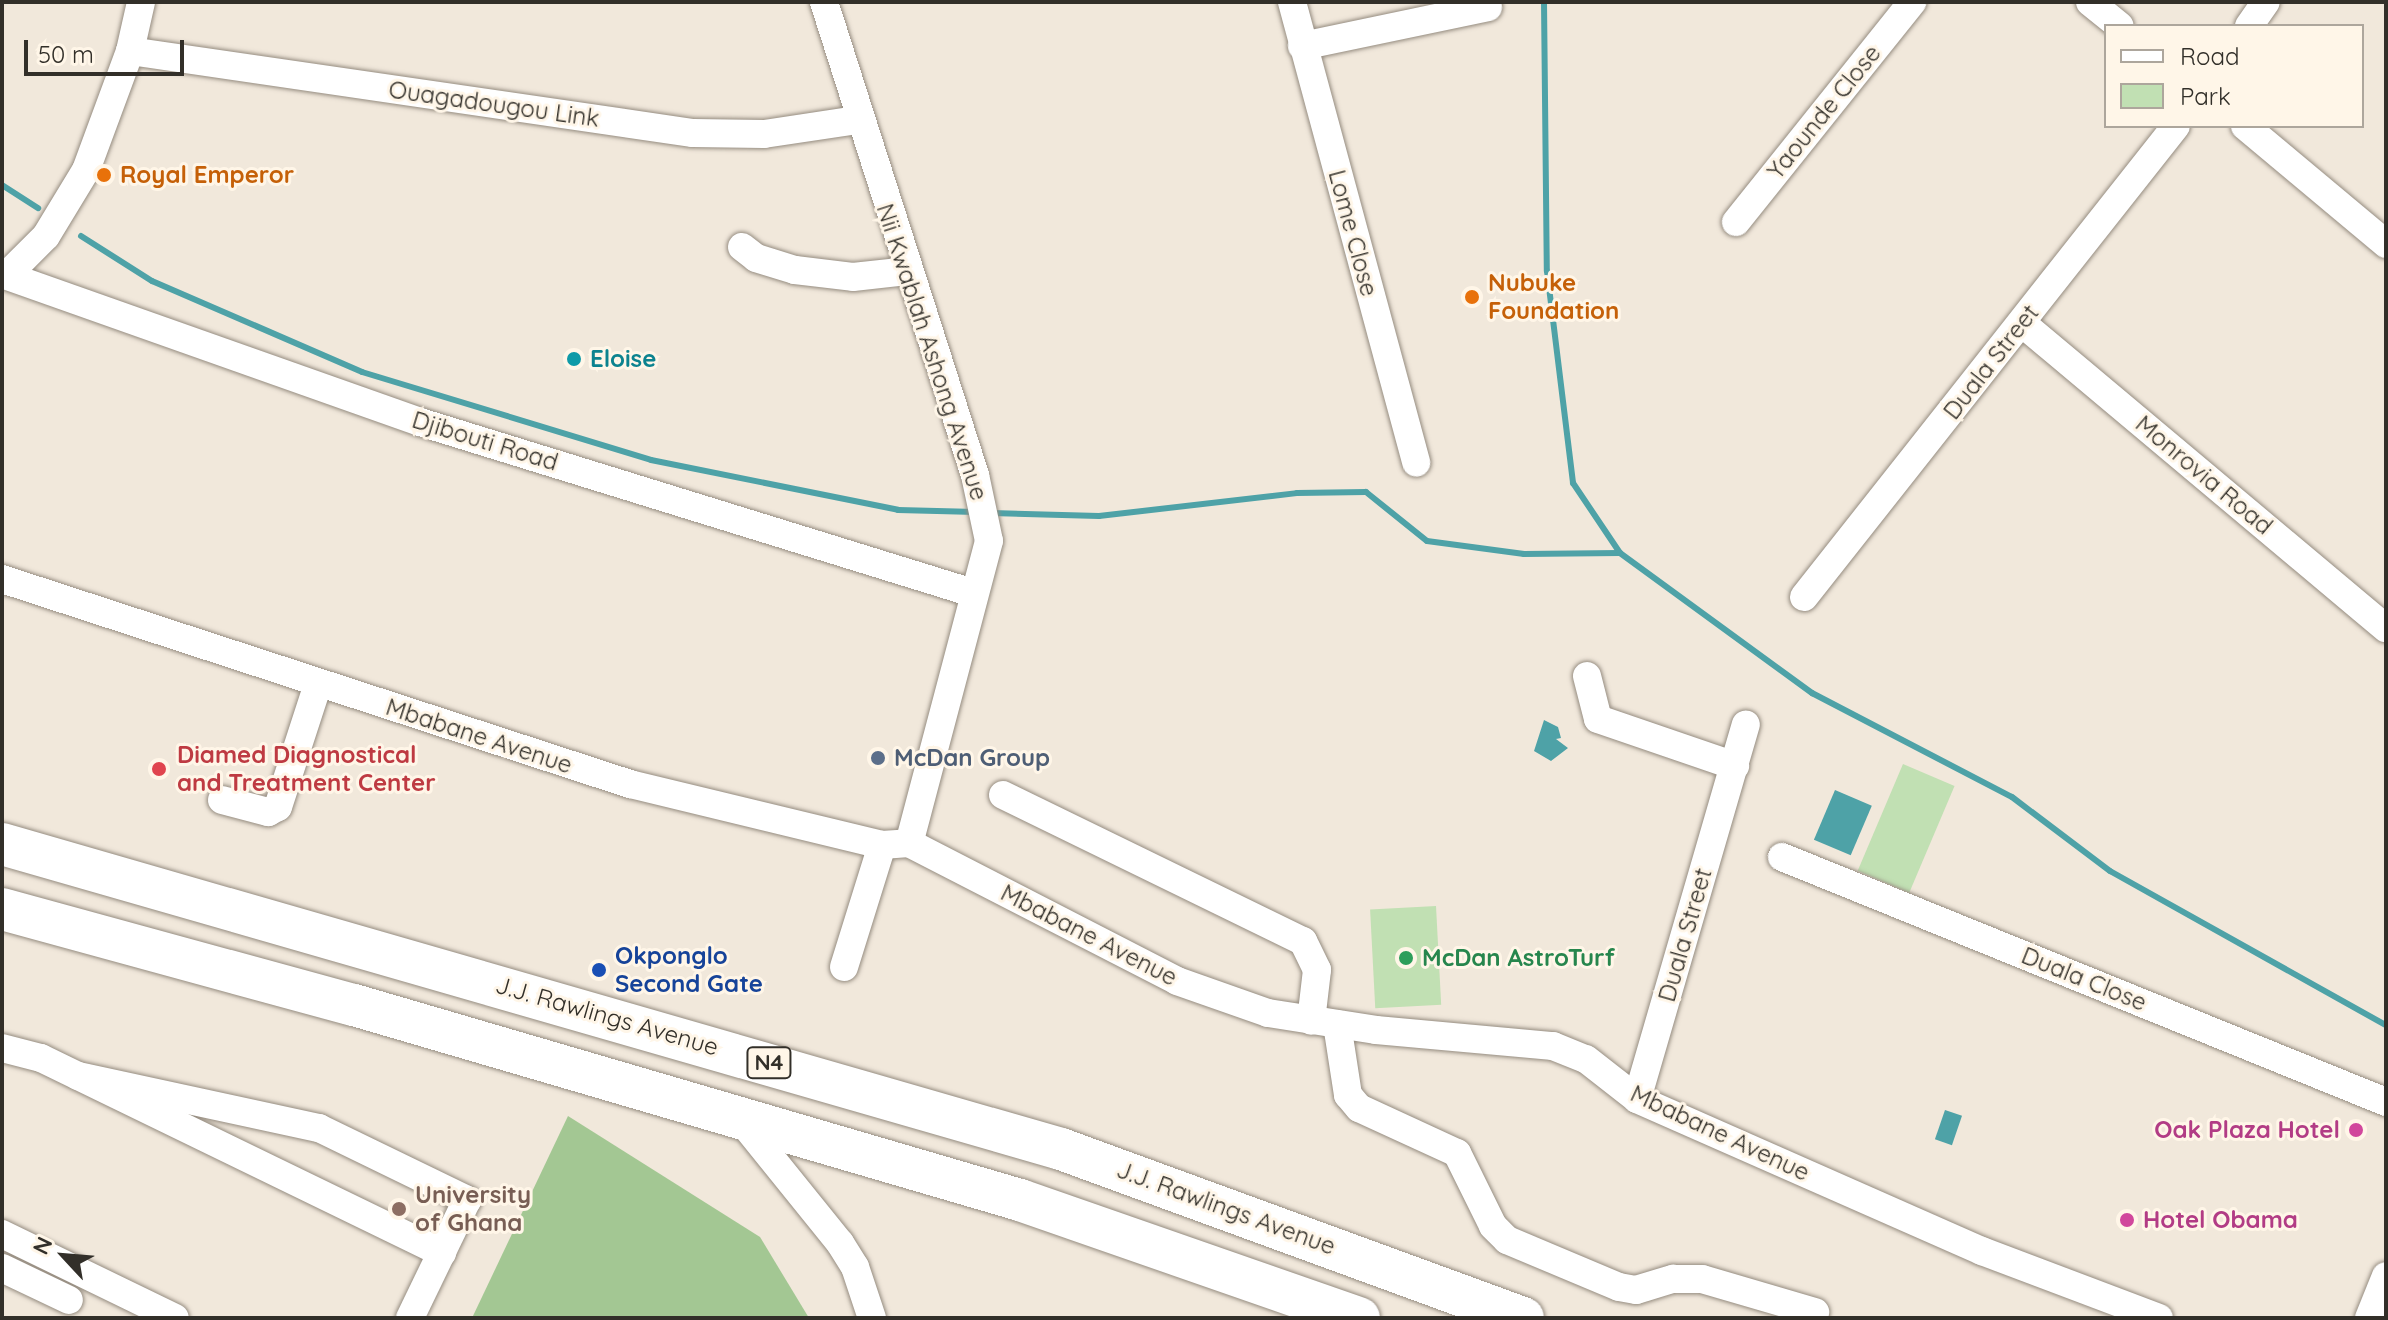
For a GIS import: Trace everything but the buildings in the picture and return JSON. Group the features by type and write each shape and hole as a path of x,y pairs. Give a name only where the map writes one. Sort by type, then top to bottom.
{"highway":[{"name":"J.J. Rawlings Avenue","path":"2,844 1061,1149 1523,1318"},
{"name":"N4","path":"2,909 736,1114 1020,1200 1359,1318"}],"street":[{"path":"4,274 65,211 86,170 130,51 141,2"},
{"name":"Nii Kwablah Ashong Avenue","path":"824,2 858,120 975,475 989,541 973,593 944,723 844,967"},
{"name":"Lome Close","path":"1292,2 1416,463"},
{"name":"Yaounde Close","path":"1736,222 1912,2"},
{"path":"2090,2 2118,24"},
{"path":"2250,24 2266,2"},
{"path":"1302,46 1488,7"},
{"name":"Ouagadougou Link","path":"130,51 693,133 764,134 858,120"},
{"name":"Duala Street","path":"1804,597 2174,128"},
{"path":"2247,128 2386,244"},
{"path":"742,247 756,258 795,270 853,277 907,271"},
{"name":"Djibouti Road","path":"4,274 420,422 973,593"},
{"name":"Monrovia Road","path":"2022,323 2386,628"},
{"name":"Mbabane Avenue","path":"2,579 630,784 895,844 1177,981 1268,1013 1324,1022 1553,1046 1586,1059 1637,1099 1982,1251 2159,1318"},
{"path":"1587,676 1598,719 1735,766"},
{"path":"222,800 268,812 278,807 318,684"},
{"name":"Duala Street","path":"1637,1099 1746,725"},
{"path":"1003,795 1303,941 1317,970 1324,1022 1348,1095 1359,1108 1457,1153 1493,1226 1507,1240 1619,1287 1636,1290 1673,1279 1702,1279 1815,1312"},
{"name":"Duala Close","path":"1782,857 2386,1102"},
{"path":"2,1048 78,1076 442,1253"},
{"path":"78,1076 319,1128 467,1200 410,1318"},
{"path":"736,1114 840,1243 855,1267 872,1318"},
{"path":"2,1234 175,1318"},
{"path":"2,1268 69,1300"},
{"path":"2369,1318 2386,1276"}],"green space":[{"path":"1903,764 1955,786 1909,893 1858,871"},
{"name":"McDan AstroTurf","path":"1436,906 1441,1005 1375,1008 1370,909"},
{"path":"568,1116 760,1237 809,1318 472,1318"}],"water":[{"path":"1544,720 1558,727 1561,738 1556,739 1568,748 1551,761 1534,751"},
{"path":"1835,790 1872,806 1851,855 1814,840"},
{"path":"1945,1110 1962,1116 1952,1145 1935,1139"}],"waterway":[{"path":"1544,2 1547,271 1573,483 1620,553"},
{"path":"2,185 38,208"},
{"path":"81,236 152,281 362,372 651,460 898,510 976,512"},
{"path":"991,513 1099,516 1297,493 1366,492 1427,541 1524,554 1620,553 1812,693 2012,797 2110,871 2386,1025"}],"place":[{"name":"Royal Emperor","path":"104,175"},
{"name":"Nubuke Foundation","path":"1472,297"},
{"name":"Eloise","path":"574,359"},
{"name":"McDan Group","path":"878,758"},
{"name":"Diamed Diagnostical and Treatment Center","path":"159,769"},
{"name":"McDan AstroTurf","path":"1406,958"},
{"name":"Okponglo Second Gate","path":"599,970"},
{"name":"Oak Plaza Hotel","path":"2356,1130"},
{"name":"University of Ghana","path":"399,1209"},
{"name":"Hotel Obama","path":"2127,1220"}]}
